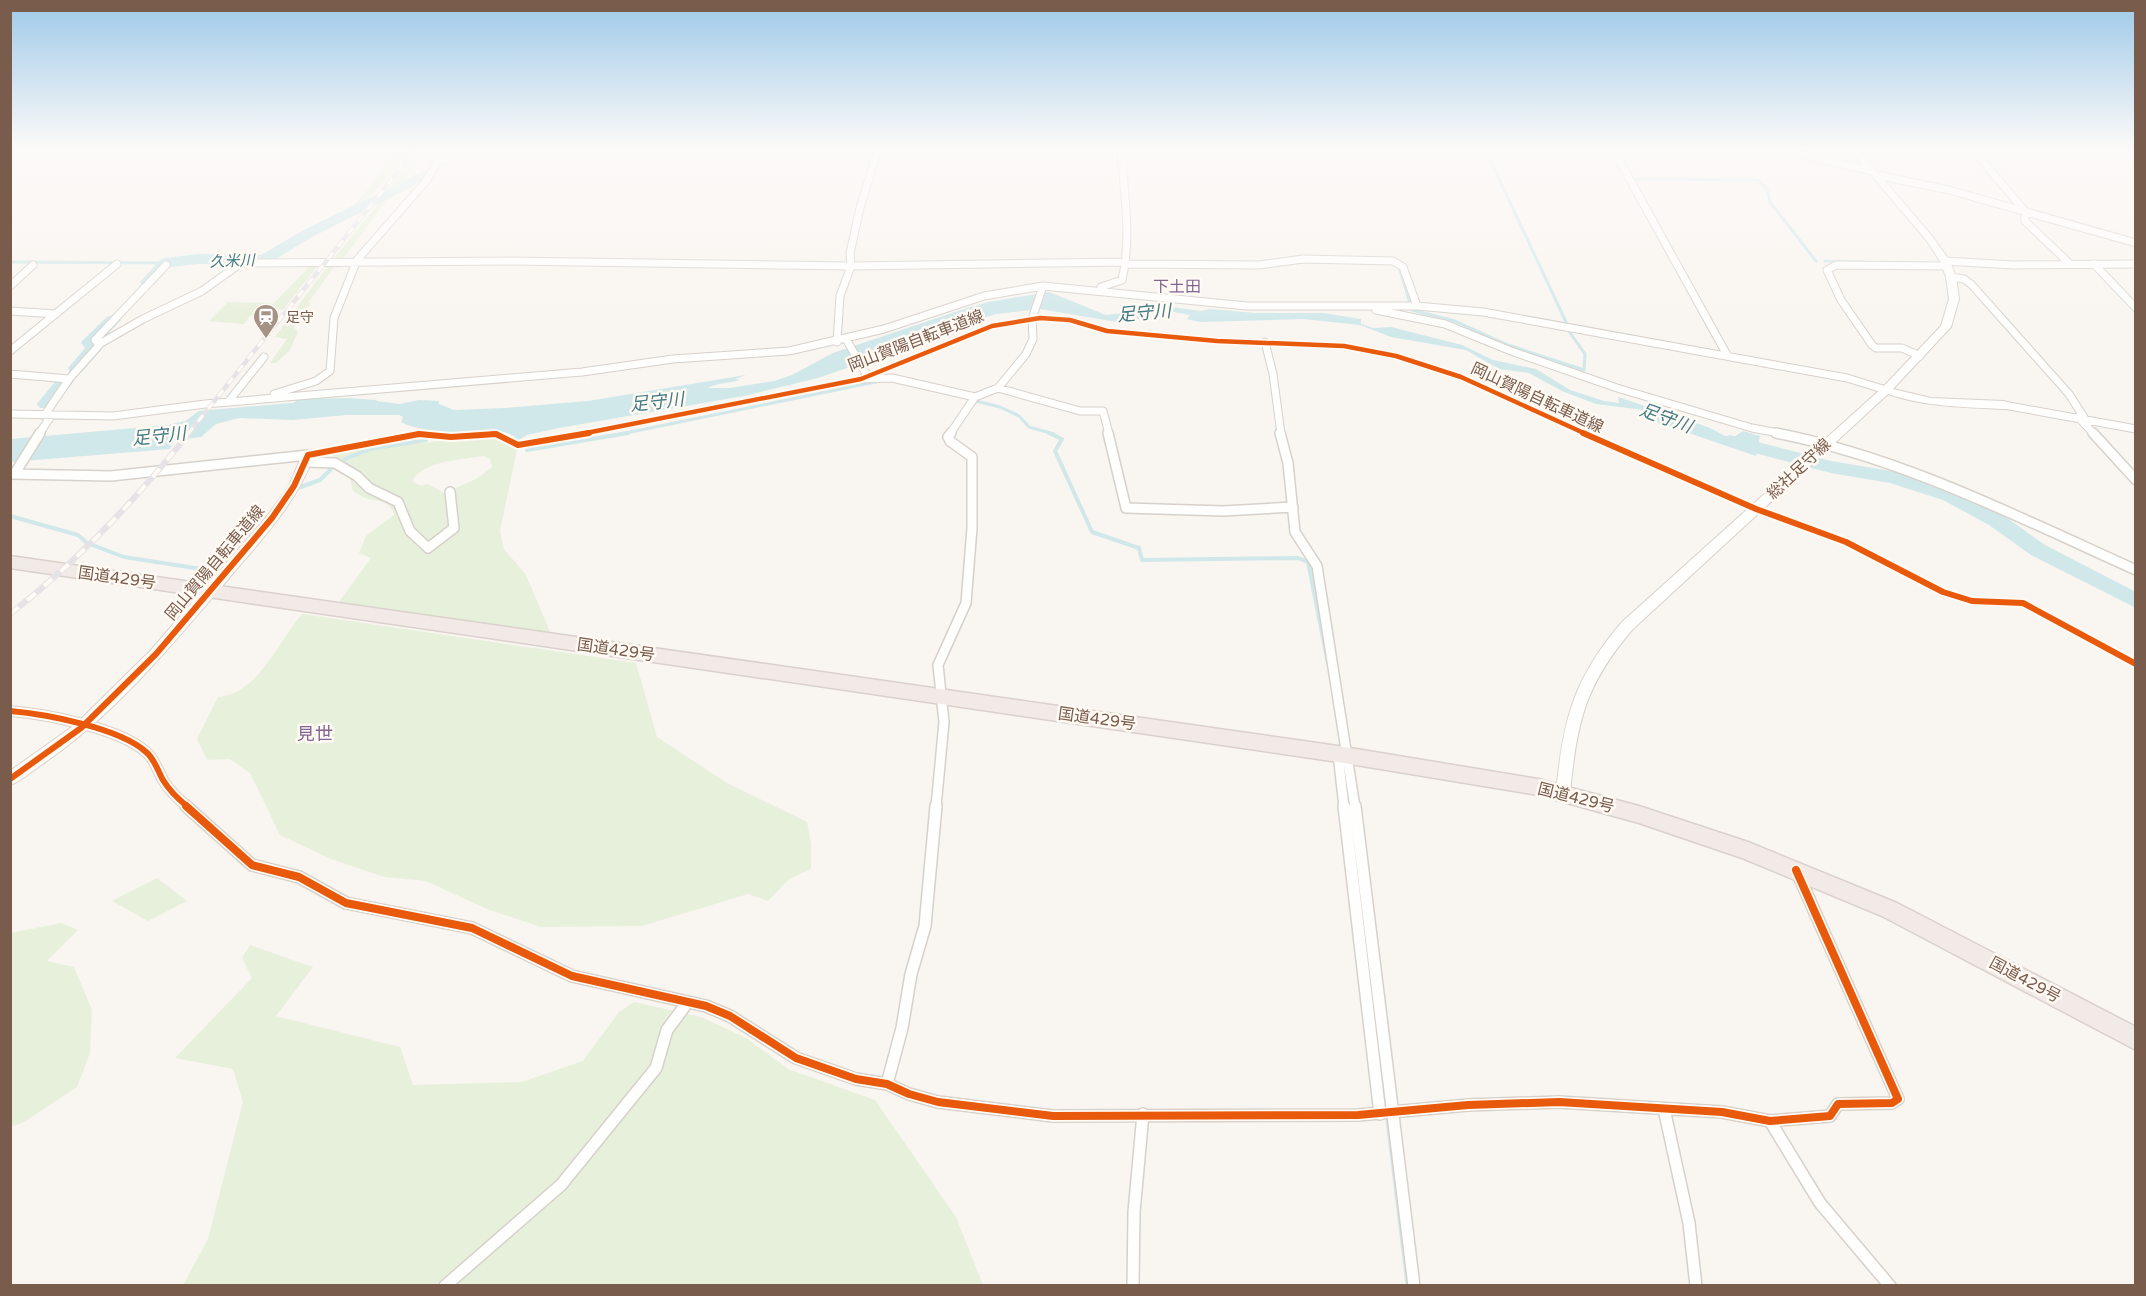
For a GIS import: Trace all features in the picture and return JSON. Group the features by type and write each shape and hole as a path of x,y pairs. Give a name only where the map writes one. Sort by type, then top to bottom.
{"highway":[{"name":"国道429号","path":"10,562 1344,755 1498,779 1563,793 1682,829 1796,870 1928,929 2136,1039"}],"main road":[{"path":"1905,209 1929,238 1947,268"},
{"name":"総社足守線","path":"1563,793 1573,714 1587,678 1604,651 1627,626 1886,390 1939,336 1950,316 1954,299 1947,268"},
{"path":"1886,390 1913,400 1936,404 2004,405"},
{"name":"岡山賀陽自転車道線","path":"10,779 58,747 83,726 212,592 267,526 307,458"}],"street":[{"path":"252,400 316,381 330,371 333,318 357,262 402,209"},
{"path":"837,342 840,296 850,267 851,250 860,209"},
{"path":"1096,289 1122,280 1125,264 1126,209"},
{"path":"1648,209 1699,309 1727,355"},
{"path":"2019,209 2136,243"},
{"path":"2025,211 2025,221 2069,263"},
{"path":"450,492 454,528 428,548 410,531 398,502 369,488 357,476 335,464 307,458 111,477 14,472 69,380 99,345 142,319 202,291 241,263 659,262 850,267 1259,265 1303,259 1393,261 1403,267 1417,306"},
{"path":"1920,356 1902,348 1876,348 1872,345 1841,300 1827,270 1836,265 1947,268 2069,263 2136,264"},
{"path":"10,351 117,264"},
{"path":"10,286 33,265"},
{"path":"99,345 94,340 129,306 165,265"},
{"path":"2095,265 2136,308"},
{"path":"1947,268 1971,284 2069,394 2082,418 2136,480"},
{"path":"10,414 47,418 112,416 228,402 582,372 663,360 789,351 847,341 984,296 1043,287 1096,289 1246,306 1417,306 1483,312 1847,378 1886,390"},
{"path":"887,1084 902,1028 910,974 926,926 944,722 938,665 966,603 972,528 972,457 965,450 948,441 948,437 974,399 998,388 1026,354 1033,339 1034,317 1043,287"},
{"path":"1366,306 1445,324 1511,351 1699,413 1825,445 1930,477 2136,570"},
{"path":"10,311 56,314"},
{"path":"847,341 866,377 892,378 974,399"},
{"path":"1265,342 1273,374 1278,424 1288,463 1297,539 1317,566 1344,755 1387,1113 1414,1286"},
{"path":"228,402 264,357"},
{"path":"10,374 69,380"},
{"path":"998,388 1080,411 1103,411 1126,508 1223,511 1293,507"},
{"path":"2004,405 2136,429"},
{"path":"10,711 36,713 83,726 94,725 148,753 164,782 177,798 244,859 265,872 299,877 346,903 472,928 587,982 658,994 706,1006 730,1016 778,1048 803,1061 856,1079 887,1084 909,1094 938,1102 1053,1116 1387,1113 1519,1103 1609,1104 1722,1112 1770,1121 1830,1116 1838,1104 1892,1103 1898,1099 1796,870"},
{"path":"445,1286 561,1185 656,1068 667,1030 687,1003"},
{"path":"1664,1109 1689,1223 1696,1286"},
{"path":"1133,1286 1134,1212 1143,1114"},
{"path":"1770,1121 1820,1203 1890,1286"}],"green space":[{"path":"374,209 379,209 341,262 331,262"},
{"path":"309,267 317,267 283,310 269,308"},
{"path":"327,267 334,267 295,325 294,328 298,332 289,351 276,363 270,363 287,339 275,337"},
{"path":"228,302 272,303 249,317 244,324 209,321"},
{"path":"484,436 498,437 517,449 500,531 504,549 526,575 551,634 339,602 371,558 359,553 366,536 394,515 387,504 353,491 347,467 333,459 336,453 402,439 422,443","holes":["483,456 490,459 492,467 476,479 444,493 428,484 421,486 412,481 418,474 434,465"]},
{"path":"302,614 636,663 657,737 727,783 807,822 811,844 811,869 789,879 768,901 748,894 642,926 541,927 487,909 426,881 384,877 331,859 280,835 250,773 230,759 207,760 197,739 218,697 245,686 256,676"},
{"path":"157,878 187,901 148,921 112,901"},
{"path":"61,923 78,930 47,961 74,967 92,1010 90,1053 77,1087 24,1122 11,1127 11,933"},
{"path":"250,945 313,967 276,1016 400,1047 413,1085 522,1082 583,1061 619,1012 634,1002 701,1017 748,1039 788,1069 875,1100 956,1217 983,1285 183,1285 208,1239 243,1102 233,1069 175,1058 252,978 242,958"}],"water":[{"path":"1049,292 1106,315 1171,307 1201,311 1210,309 1255,313 1324,313 1361,319 1361,324 1373,328 1391,327 1462,345 1493,360 1536,369 1570,390 1604,401 1619,403 1618,397 1708,427 1731,439 1743,431 1760,436 1756,456 1642,417 1640,415 1645,414 1644,410 1596,404 1562,391 1529,373 1499,369 1466,350 1391,337 1360,325 1303,319 1200,322 1187,319 1190,315 1163,310 1131,322 1117,322 1040,309 996,314 929,334 908,347 818,378 744,396 559,428 527,435 519,440 504,432 496,431 455,434 427,430 401,422 403,417 399,415 346,415 293,420 239,418 216,424 201,437 174,440 170,449 11,462 11,439 168,425 185,421 199,411 327,400 329,401 325,405 334,406 369,400 400,404 419,400 439,401 439,404 454,410 505,408 588,401 746,375 735,379 740,380 707,388 730,388 774,381 792,375 833,353 961,310 988,302"}],"waterway":[{"name":"久米川","path":"148,282 165,263 198,259 264,260 307,234 356,209"},
{"path":"1513,209 1566,322"},
{"path":"1776,209 1816,261"},
{"path":"1825,261 1864,262"},
{"path":"10,262 165,263"},
{"path":"279,265 340,266"},
{"path":"1399,267 1410,303"},
{"path":"1412,310 1455,321 1508,345 1584,370 1585,354 1568,330"},
{"name":"久米川","path":"76,368 94,347 89,343 113,320"},
{"name":"久米川","path":"46,404 65,381"},
{"path":"621,434 880,381"},
{"path":"972,400 1000,407 1019,416 1029,427 1054,434"},
{"name":"足守川","path":"299,405 348,403 376,406"},
{"path":"527,450 628,433"},
{"path":"1049,433 1062,439 1055,451 1092,532 1139,548 1142,560 1298,558 1308,562 1328,663"},
{"path":"345,459 370,449 426,440"},
{"name":"足守川","path":"1730,441 1831,467 1891,477 1950,495 1996,520 2038,550 2136,601"},
{"path":"295,489 320,480 334,466"},
{"path":"10,516 78,535 87,543 124,557 221,572"},
{"path":"1348,792 1350,807"},
{"path":"1374,1006 1408,1286"}],"railway":[{"path":"188,434 368,209"},
{"path":"10,614 59,573 105,529 189,433"}],"cycle path":[{"path":"10,779 81,728 156,654 272,518 294,486 308,455 419,434 451,437 496,434 518,445 542,442 861,379 992,326 1040,318 1070,320 1107,331 1217,341 1344,346 1396,356 1461,377 1633,456 1682,475 1756,509 1846,542 1943,592 1972,601 2023,603 2136,664"},
{"path":"10,711 36,713 83,726 94,725 138,746 148,753 164,782 177,798 252,865 264,870 299,877 346,903 472,928 572,976 706,1006 730,1016 796,1058 856,1079 887,1084 909,1094 938,1102 1053,1116 1358,1115 1468,1105 1559,1102 1722,1112 1770,1121 1830,1116 1838,1104 1892,1103 1898,1099 1796,870"}],"place":[{"name":"足守","path":"266,340"}],"district":[{"name":"下土田","path":"1177,287"},
{"name":"見世","path":"315,734"}]}
